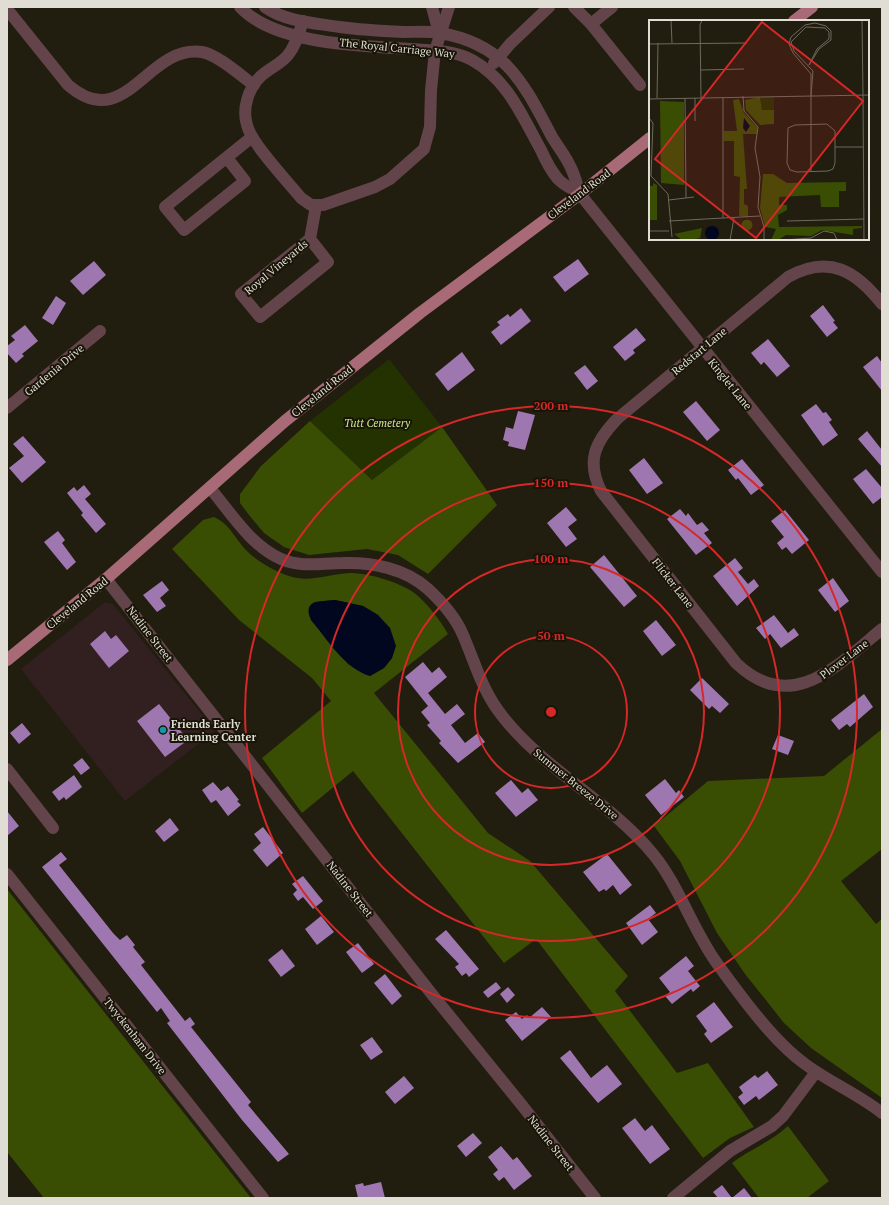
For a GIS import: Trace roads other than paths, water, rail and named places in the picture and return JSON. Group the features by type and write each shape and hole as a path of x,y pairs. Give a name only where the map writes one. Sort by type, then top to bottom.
{"main road":[{"path":"795,20 812,7"},
{"name":"Cleveland Road","path":"7,660 106,579 285,421 350,368 484,265 580,194 649,139"}],"street":[{"name":"The Royal Carriage Way","path":"240,7 247,14 261,23 298,36 368,47 459,54 489,71 509,92 558,179 580,194"},
{"name":"The Royal Carriage Way","path":"265,7 282,15 303,21 377,31 439,33 468,41 499,57 521,80 532,98 551,136 571,168 580,194"},
{"name":"The Royal Carriage Way","path":"432,7 439,33"},
{"name":"The Royal Carriage Way","path":"439,33 449,7"},
{"path":"489,71 499,57 549,7"},
{"path":"574,7 591,24 640,85"},
{"path":"591,24 612,7"},
{"path":"7,9 68,85 79,94 90,99 102,100 123,94 166,61 177,55 192,52 204,53 216,59 254,85"},
{"path":"303,21 298,36 288,55 260,77 254,85 246,103 245,114 247,126 252,137 301,198 316,206 380,185 390,179 424,149 430,127 430,90 439,33"},
{"path":"227,158 246,181 184,230 165,207 252,137"},
{"name":"Kinglet Lane","path":"580,194 702,349 882,572"},
{"name":"Royal Vineyards","path":"310,239 328,262 260,317 241,294 310,239 316,206"},
{"name":"Redstart Lane","path":"594,456 600,440 617,419 788,277 800,271 822,266 834,267 856,276 870,289 882,304"},
{"name":"Gardenia Drive","path":"7,408 100,331"},
{"name":"Flicker Lane","path":"594,456 594,476 602,491 736,664 751,676 761,681 779,686"},
{"name":"Summer Breeze Drive","path":"210,488 252,539 265,550 282,559 299,565 343,563 368,564 388,568 409,576 427,588 441,602 463,634 480,682 503,718 544,760 615,816 653,854 672,882 693,924 717,963 768,1029 797,1057 816,1072 836,1085 868,1102 882,1113"},
{"name":"Nadine Street","path":"106,579 426,987 595,1198"},
{"name":"Plover Lane","path":"779,686 797,685 821,678 833,670 882,629"},
{"path":"7,769 53,828"},
{"name":"Twyckenham Drive","path":"7,874 263,1198"},
{"path":"673,1198 686,1194 730,1151 772,1126 783,1116 816,1072"}],"water":[{"path":"335,600 363,606 378,615 390,628 396,646 392,658 384,668 370,676 352,667 337,652 311,620 309,608 311,605 318,602"}],"place":[{"name":"Friends Early Learning Center","path":"163,730"}],"park label":[{"name":"Tutt Cemetery","path":"377,423"}]}
